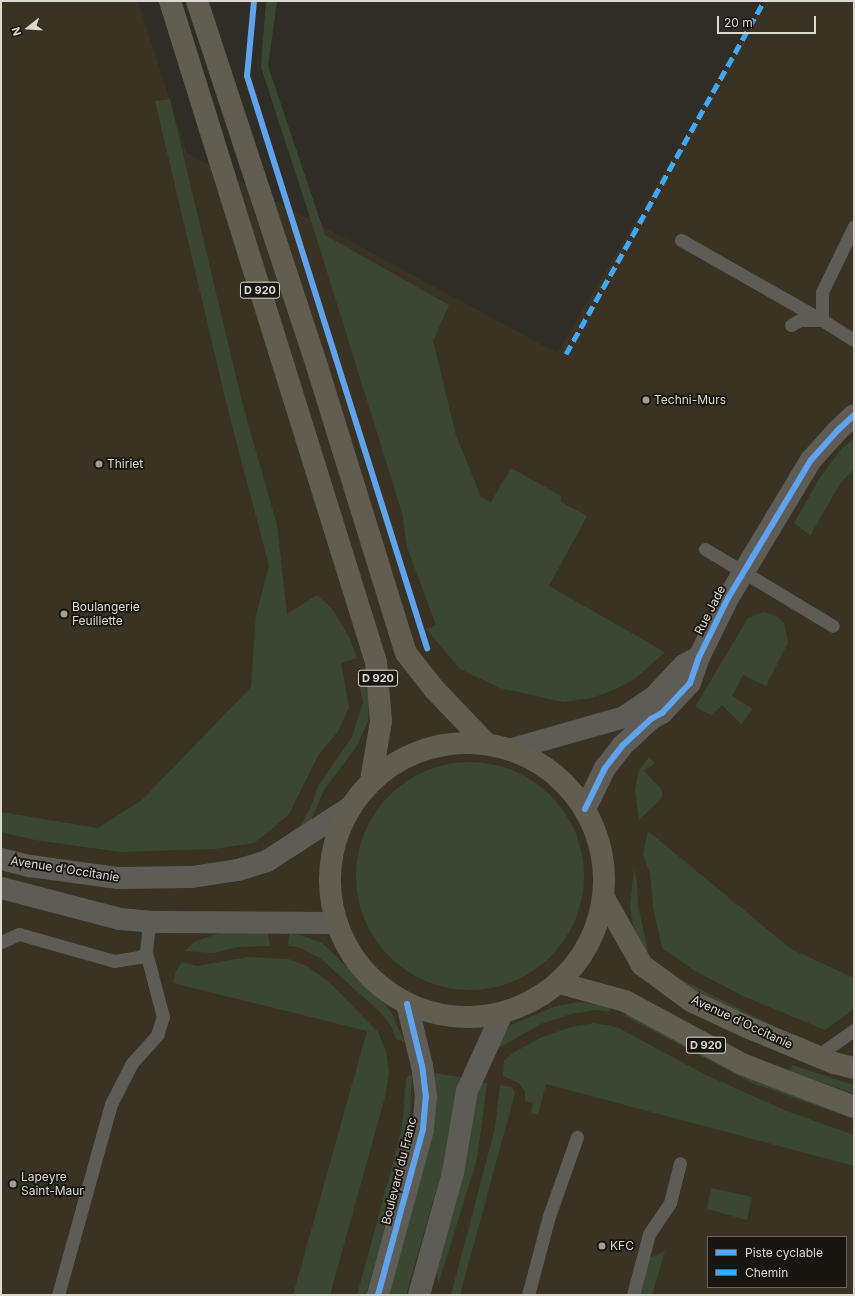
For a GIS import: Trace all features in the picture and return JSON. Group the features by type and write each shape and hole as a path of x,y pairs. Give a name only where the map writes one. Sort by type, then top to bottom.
{"main road":[{"name":"D 920","path":"170,1 376,662 381,721 371,781"},
{"name":"D 920","path":"197,1 317,366 406,653 434,689 486,743"},
{"path":"468,742 486,743 512,749 534,760 555,774 585,809 602,853 604,898 590,943 576,964 559,983 502,1014 460,1018 433,1013 407,1004 380,986 360,967 345,943 337,923 331,894 331,867 335,842 352,806 371,781 391,765 424,749 468,742"},
{"name":"Avenue d'Occitanie","path":"604,898 642,965 691,1000 749,1028 818,1056 854,1068"},
{"name":"D 920","path":"559,983 625,1001 742,1064 854,1108"}],"street":[{"name":"Rue Jade","path":"585,809 605,768 622,746 680,694 690,682 699,657 743,573 811,460 837,431 854,415"},
{"path":"512,749 624,717 655,696 684,665 699,657"},
{"name":"Avenue d'Occitanie","path":"1,859 30,866 118,878 192,876 238,870 267,861 352,806"},
{"path":"1,888 120,919 149,922 337,923"},
{"name":"Boulevard du Franc","path":"378,1295 424,1129 426,1097 422,1066 407,1004"},
{"path":"419,1295 452,1172 467,1091 502,1014"}],"lane":[{"path":"822,320 822,292 854,226"},
{"path":"681,240 822,320 854,340"},
{"path":"791,325 800,320 822,320"},
{"path":"705,549 833,626"},
{"path":"58,1295 111,1104 132,1062 157,1035 163,1017 146,952 149,922"},
{"path":"1,942 19,934 114,961 140,956 146,952"},
{"path":"818,1056 854,1030"},
{"path":"528,1295 549,1216 577,1137"},
{"path":"633,1295 649,1234 670,1203 680,1163"}],"shaded area":[{"path":"1,1 138,1 187,153 557,353 765,1 854,1 854,1295 1,1295"}],"green space":[{"path":"266,1 277,1 268,66 325,235 449,305 433,341 456,435 481,497 491,502 511,468 561,496 561,502 587,516 549,586 665,652 636,678 616,689 592,698 563,702 500,688 460,669 426,629 436,625 407,547 402,513 314,230 261,67"},
{"path":"170,99 243,406 277,525 287,614 317,595 333,610 349,637 357,658 341,663 349,707 338,732 319,754 289,814 272,829 254,843 214,849 120,852 35,840 1,832 1,812 98,828 142,800 251,687 256,615 269,566 227,406 155,101"},
{"path":"854,439 854,468 840,484 810,536 794,523 819,479 842,448"},
{"path":"764,612 778,617 784,623 788,643 766,686 743,675 732,696 753,709 741,724 722,705 711,715 695,707 748,618"},
{"path":"364,679 369,702 368,721 357,746 324,790 309,825 273,844 300,826 311,807 318,786 352,737 363,702 358,680"},
{"path":"649,757 655,763 644,771 662,790 662,798 639,820 635,789 639,770"},
{"path":"459,762 481,762 514,770 534,781 551,795 565,812 576,832 584,865 582,898 576,920 565,940 551,957 534,971 514,982 481,990 459,990 426,982 416,977 397,964 382,949 375,940 364,920 356,887 356,865 364,832 369,822 382,803 397,788 406,781 426,770"},
{"path":"648,831 791,949 854,978 854,1009 825,1030 743,996 695,971 662,948 653,907 650,873 643,855"},
{"path":"634,868 637,882 638,906 648,951 645,953 633,925 630,907"},
{"path":"222,932 268,933 270,946 239,947 213,953 185,951 194,942"},
{"path":"289,934 301,935 322,943 376,994 391,1012 405,1042 396,1039 392,1027 379,1011 320,958 298,947 288,946"},
{"path":"248,957 288,959 307,966 328,981 378,1032 386,1051 389,1072 385,1097 330,1295 293,1295 367,1031 173,983 176,971 182,962 197,966"},
{"path":"670,974 786,1032 807,1039 803,1042 686,988"},
{"path":"579,1002 611,1007 610,1012 595,1010 571,1014 541,1024 488,1054 498,1038 511,1025 556,1006"},
{"path":"627,1013 854,1115 854,1119 752,1083 625,1016"},
{"path":"594,1023 617,1027 702,1073 784,1110 854,1135 854,1166 546,1084 538,1115 531,1113 533,1103 525,1101 525,1092 519,1083 503,1076 504,1061 513,1053 540,1038 571,1027"},
{"path":"792,1065 854,1085 854,1094 790,1071"},
{"path":"435,1073 460,1077 442,1170 406,1295 389,1295 434,1126"},
{"path":"412,1075 409,1142 366,1295 357,1295 402,1127 406,1080 408,1076"},
{"path":"477,1081 487,1084 477,1159 438,1285 437,1267"},
{"path":"500,1085 512,1087 515,1093 460,1295 451,1295 495,1128"},
{"path":"711,1188 752,1197 747,1220 707,1209"},
{"path":"665,1251 652,1295 638,1295 648,1259"}],"marked path":[{"path":"566,354 764,1"}],"cycle path":[{"path":"254,1 247,76 427,648"},
{"path":"585,809 605,768 622,746 651,719 662,713 690,683 699,657 728,598 811,460 837,431 854,415"},
{"path":"378,1295 423,1129 426,1097 422,1066 407,1004"}],"place":[{"name":"Techni-Murs","path":"646,400"},
{"name":"Thiriet","path":"99,464"},
{"name":"Boulangerie Feuillette","path":"64,614"},
{"name":"Lapeyre Saint-Maur","path":"13,1184"},
{"name":"KFC","path":"602,1246"}]}
